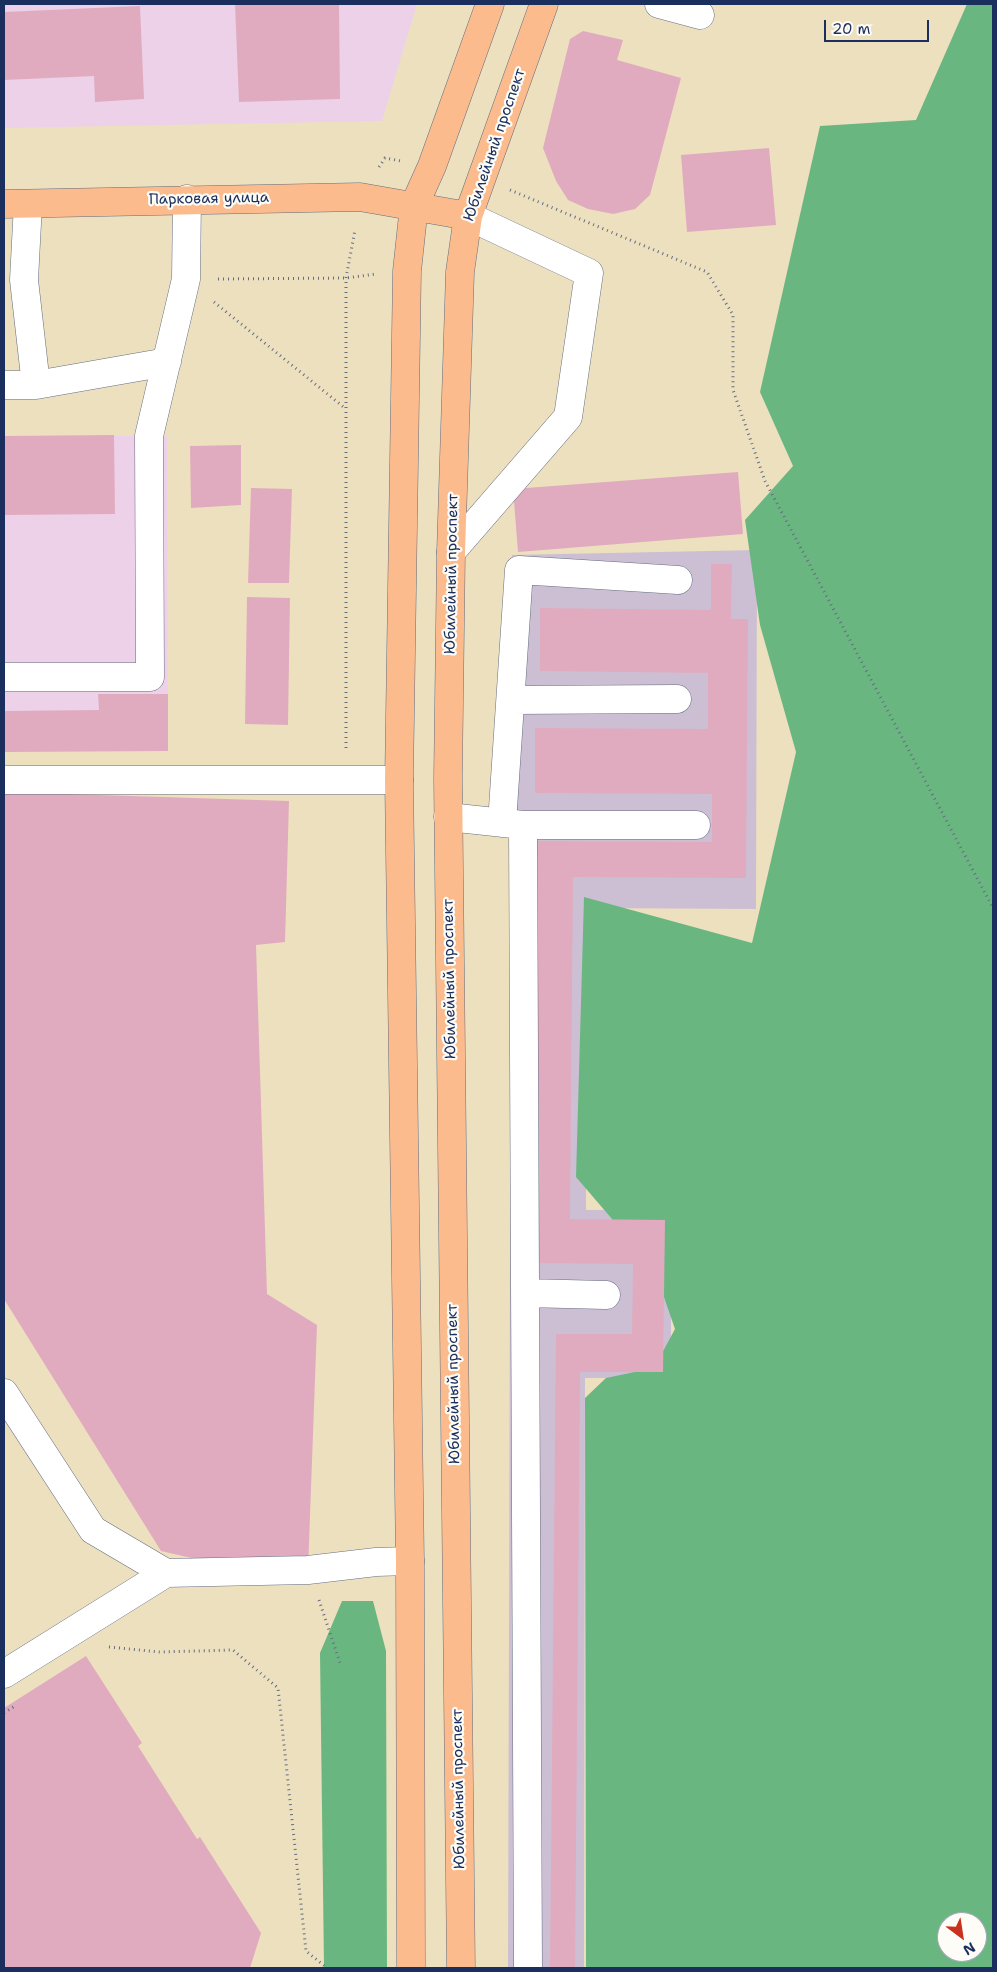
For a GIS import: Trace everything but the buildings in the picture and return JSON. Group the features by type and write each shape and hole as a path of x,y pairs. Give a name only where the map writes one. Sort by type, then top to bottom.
{"main road":[{"path":"411,1968 410,1561 399,780 407,271 414,206 432,166 490,4"},
{"name":"Юбилейный проспект","path":"461,1968 448,817 451,552 460,272 468,216 544,4"},
{"name":"Парковая улица","path":"16,204 187,199 360,198 468,216"}],"street":[{"path":"658,4 700,15"},
{"path":"4,678 150,676 149,436 186,279 187,199"},
{"path":"16,204 36,385"},
{"path":"451,552 568,417 589,273 468,216"},
{"path":"4,385 36,385 167,362"},
{"path":"528,1968 526,1293 511,700 519,570 678,580"},
{"path":"511,700 677,699"},
{"path":"4,780 346,778 399,780"},
{"path":"448,817 513,824 696,825"},
{"path":"526,1293 606,1295"},
{"path":"4,1393 92,1530 166,1574"},
{"path":"4,1674 166,1574 308,1570 376,1562 410,1561"}],"path":[{"path":"346,778 346,278 360,198 385,158"},
{"path":"481,179 707,272 733,315 733,390 765,481 993,908"},
{"path":"186,279 346,278 407,271"},
{"path":"186,279 346,409"},
{"path":"308,1570 341,1666"},
{"path":"102,1652 110,1647 160,1652 233,1650 278,1688 306,1951 327,1968"},
{"path":"4,1713 20,1703"}],"shaded area":[{"path":"4,4 417,4 382,121 4,128"},
{"path":"4,436 167,436 168,751 4,752"},
{"path":"757,550 756,909 586,908 586,1210 671,1210 671,1378 585,1378 584,1968 508,1968 512,555"}],"green space":[{"path":"967,4 993,4 993,1968 586,1968 585,1398 606,1378 654,1368 675,1329 654,1268 576,1177 584,897 752,943 796,752 760,625 745,520 793,466 760,392 820,126 916,120"},
{"path":"342,1601 373,1601 386,1651 387,1968 324,1968 320,1653"}]}
